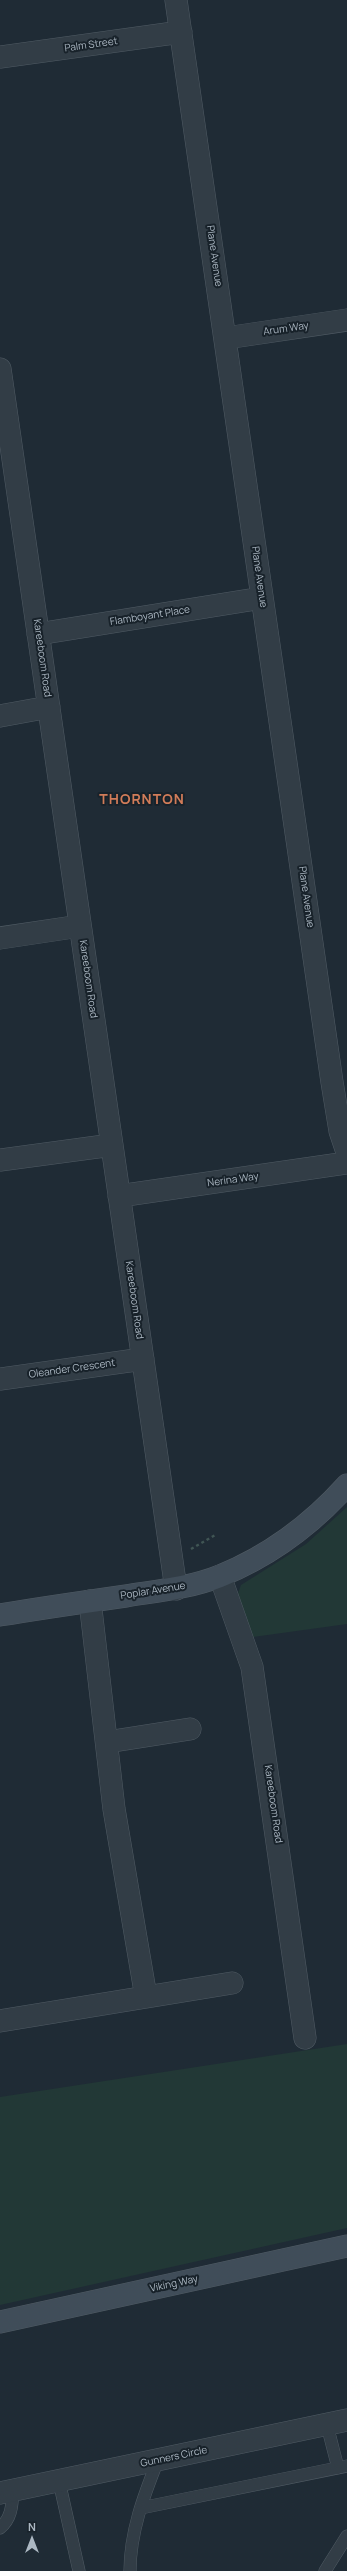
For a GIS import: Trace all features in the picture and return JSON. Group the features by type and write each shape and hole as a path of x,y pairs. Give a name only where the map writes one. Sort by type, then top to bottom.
{"street":[{"name":"Plane Avenue","path":"176,0 226,338 331,1074 340,1130 347,1152"},
{"name":"Palm Street","path":"0,57 181,32"},
{"name":"Arum Way","path":"226,338 347,320"},
{"name":"Kareeboom Road","path":"0,369 9,498 38,634 176,1589"},
{"name":"Flamboyant Place","path":"38,634 262,598"},
{"path":"0,716 49,707"},
{"path":"0,938 80,926"},
{"path":"0,1160 112,1145"},
{"name":"Nerina Way","path":"120,1196 347,1163"},
{"name":"Oleander Crescent","path":"0,1379 143,1359"},
{"name":"Poplar Avenue","path":"0,1615 176,1589 220,1576 262,1555 292,1536 315,1518 347,1485"},
{"name":"Kareeboom Road","path":"220,1576 253,1674 305,2038"},
{"path":"90,1601 114,1809 146,1997"},
{"path":"107,1742 190,1729"},
{"path":"0,2021 232,1983"},
{"name":"Viking Way","path":"0,2322 347,2246"},
{"name":"Gunners Circle","path":"7,2491 337,2422"}],"lane":[{"path":"140,2508 343,2467 337,2422"},
{"path":"130,2571 134,2536 140,2508 158,2460"},
{"path":"59,2481 79,2571"},
{"path":"0,2528 7,2521 11,2510 7,2491"},
{"path":"325,2571 347,2536"}],"path":[{"path":"188,1550 217,1534"}],"green space":[{"path":"347,1507 347,1624 253,1637 237,1596 241,1585 306,1544"},
{"path":"347,2044 347,2228 0,2305 0,2097"}],"district":[{"name":"THORNTON","path":"142,800"}]}
